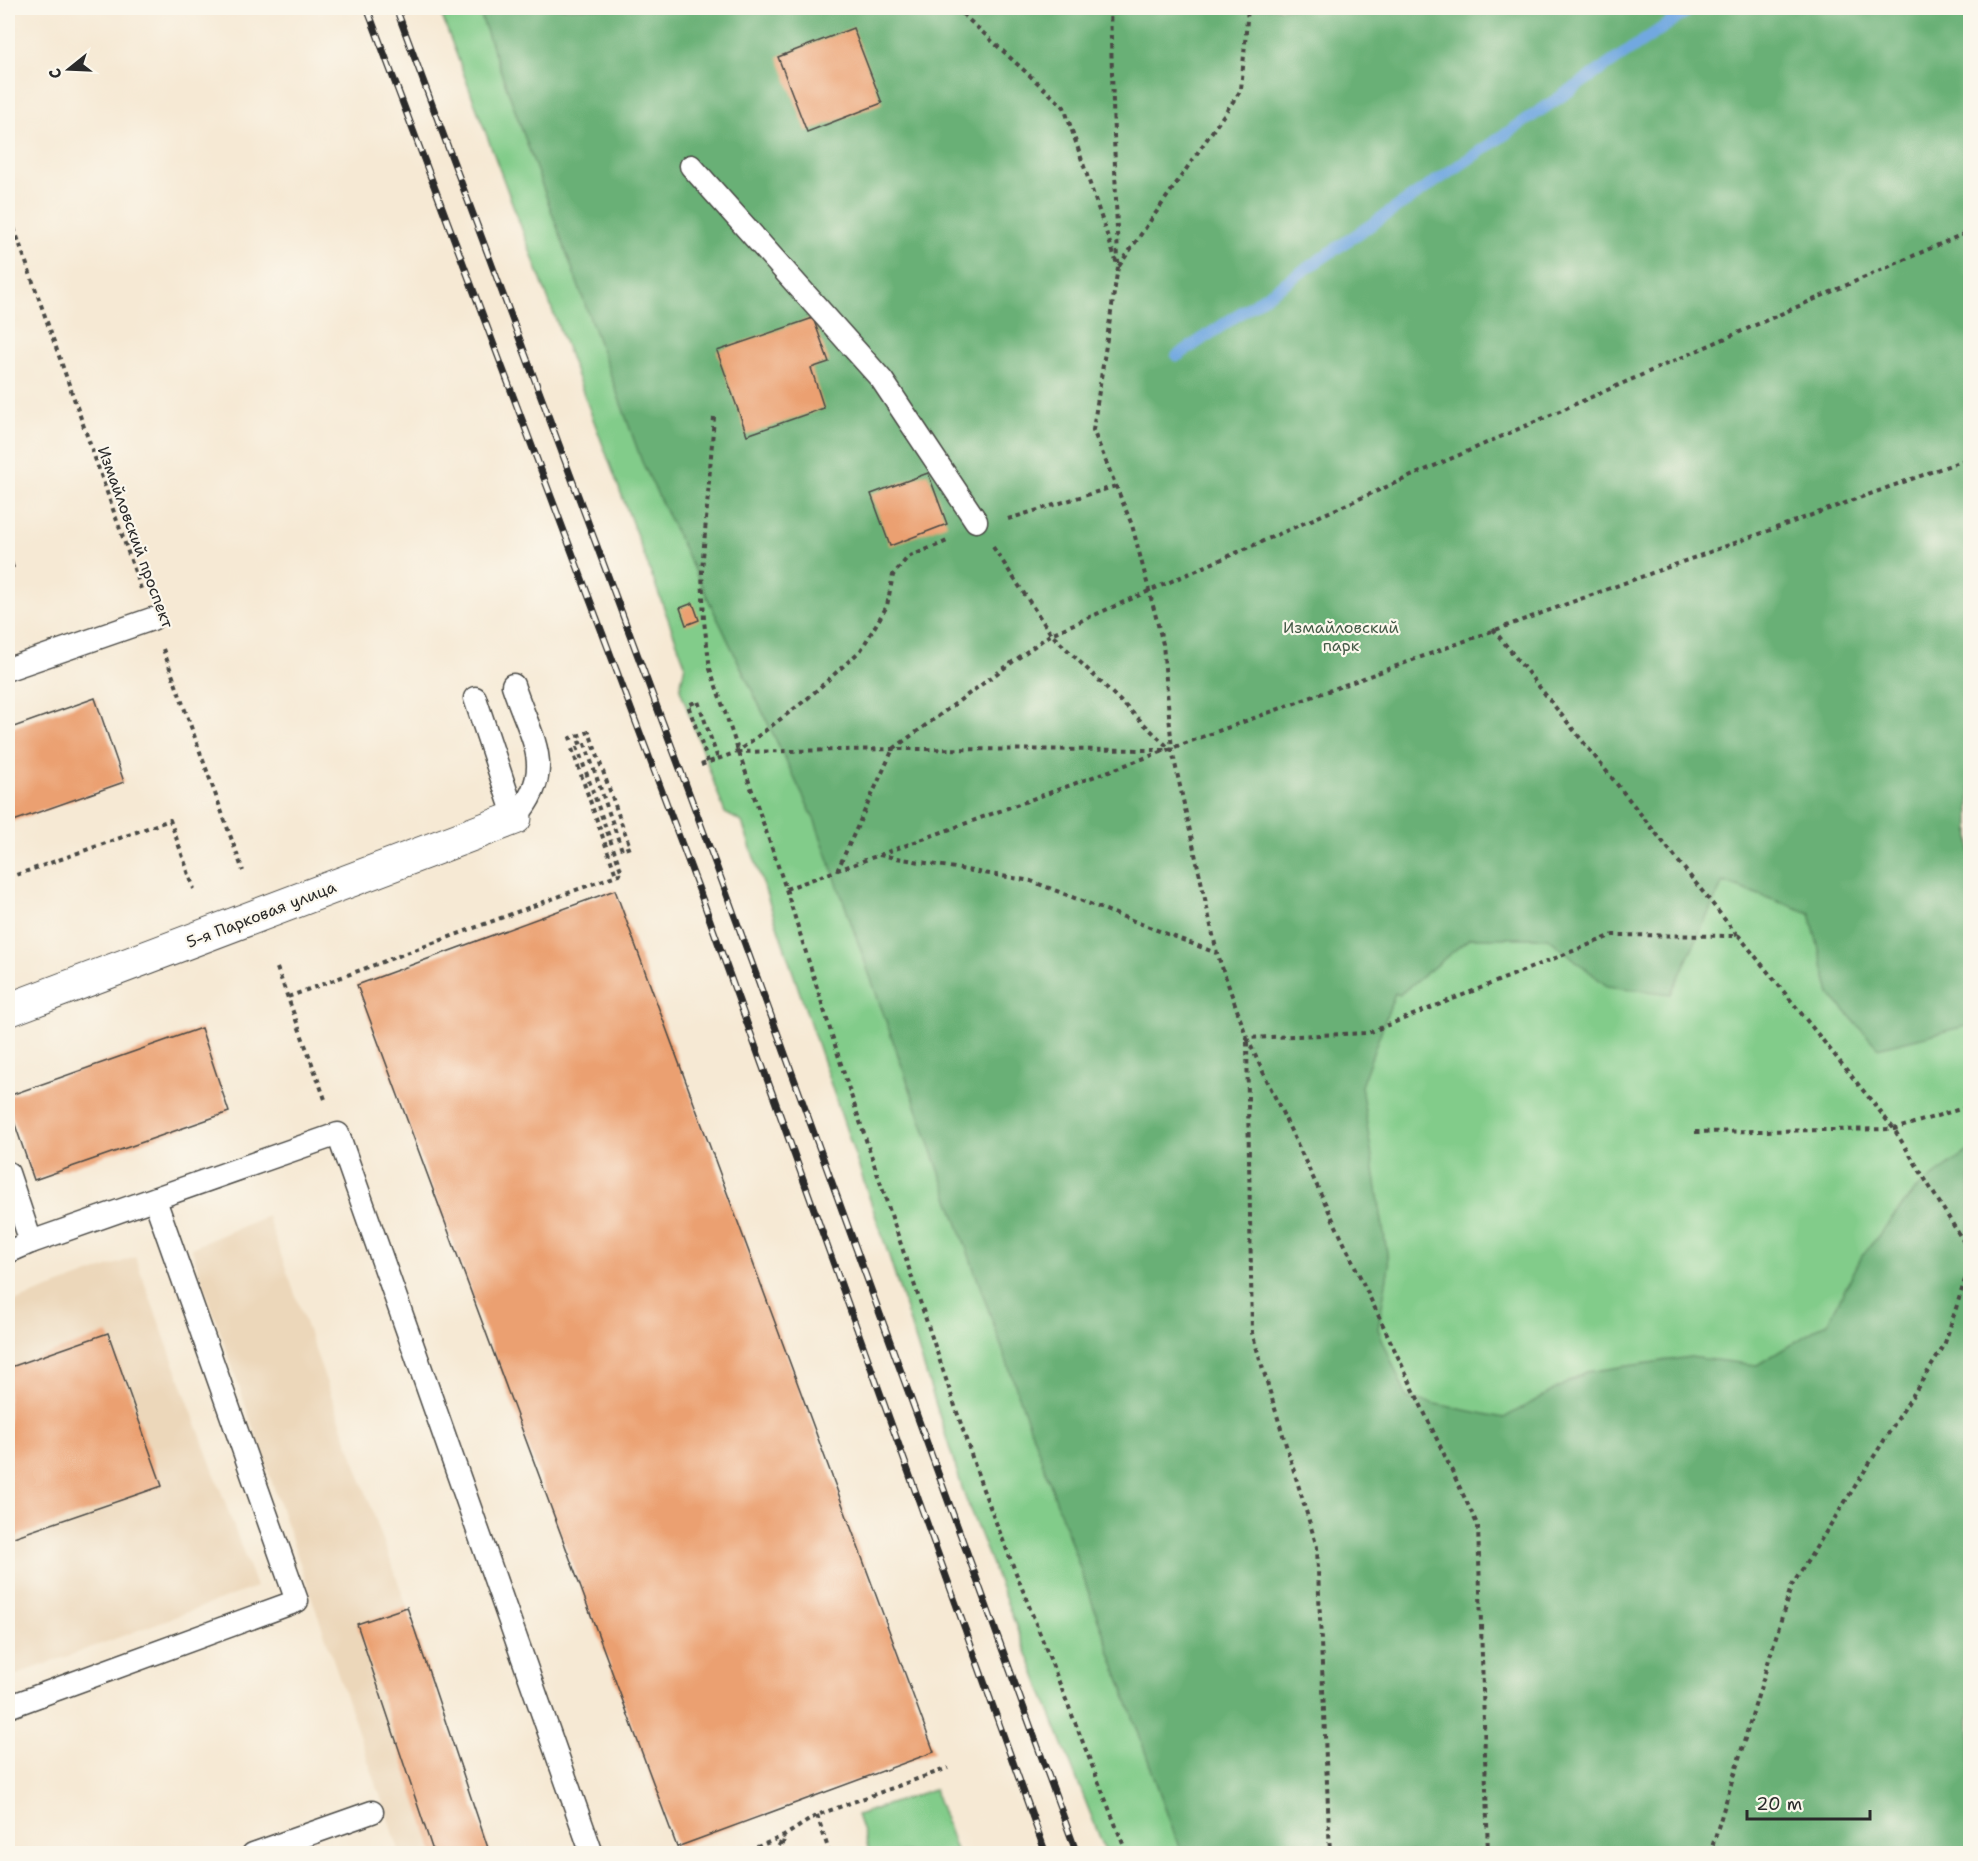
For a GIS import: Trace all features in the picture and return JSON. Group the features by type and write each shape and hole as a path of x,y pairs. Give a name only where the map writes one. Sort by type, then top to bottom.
{"street":[{"name":"5-я Парковая улица","path":"8,1010 515,818"}],"lane":[{"path":"691,166 882,380 978,524"},
{"path":"8,669 152,619"},
{"path":"475,698 515,818 531,800 540,764 513,684"},
{"path":"8,1252 338,1134 592,1854"},
{"path":"8,1173 31,1242"},
{"path":"8,1707 297,1601 155,1200"},
{"path":"253,1854 372,1812"}],"path":[{"path":"956,8 1064,107 1118,267"},
{"path":"1110,8 1118,267 1093,430 1132,525 1163,644 1172,750 1217,953 1247,1038 1478,1526 1488,1854"},
{"path":"1118,267 1241,90 1248,8"},
{"name":"Измайловский проспект","path":"8,211 243,871"},
{"path":"837,871 893,749 1051,634 1149,589 1971,231"},
{"path":"714,417 702,571 704,621 710,669 786,890 846,1080 982,1487 1127,1854"},
{"path":"786,890 991,813 1172,750 1493,629 1971,458"},
{"path":"701,765 737,752 807,699 861,650 887,606 893,575 908,557 978,524 1116,486"},
{"path":"978,524 1051,634 1172,750"},
{"path":"1493,629 1894,1129 1971,1252"},
{"path":"708,762 688,705 698,701 718,759"},
{"path":"288,997 622,873 576,744 584,741 622,850 630,847 589,732 568,739 616,875"},
{"path":"737,752 893,749 1172,750"},
{"path":"8,878 170,820 194,889"},
{"path":"879,855 1031,881 1217,953"},
{"path":"1247,1038 1368,1033 1612,935 1738,936"},
{"path":"277,968 338,1134"},
{"path":"1247,1038 1252,1333 1317,1547 1330,1854"},
{"path":"1695,1132 1894,1129 1971,1106"},
{"path":"1710,1854 1791,1587 1944,1346 1971,1264"},
{"path":"740,1854 784,1836 817,1815 948,1768"},
{"path":"817,1815 830,1854"},
{"path":"774,1854 784,1836"},
{"path":"782,1854 784,1836"}],"shaded area":[{"path":"267,1216 407,1607 490,1853 400,1853 191,1248"},
{"path":"135,1257 256,1587 8,1678 8,1304"}],"green space":[{"name":"Измайловский парк","path":"439,8 1970,8 1970,1853 1106,1853 965,1497 888,1253 742,822 725,813 680,689 685,664"},
{"name":"Измайловский парк","path":"478,8 1970,8 1970,1025 1878,1048 1830,994 1810,913 1723,882 1671,994 1607,986 1548,938 1470,938 1399,995 1395,993 1361,1086 1389,1266 1378,1329 1407,1398 1504,1418 1586,1372 1690,1357 1757,1365 1828,1322 1862,1256 1915,1190 1970,1150 1970,1853 1181,1853 815,821 642,462"},
{"path":"934,1789 957,1853 870,1853 857,1815"}],"building":[{"path":"853,28 882,103 807,132 778,57"},
{"path":"813,318 829,362 811,368 824,408 747,435 717,351"},
{"path":"928,473 947,524 890,546 871,494"},
{"path":"8,549 14,567 8,570"},
{"path":"693,603 699,620 686,625 680,608"},
{"path":"95,698 124,782 8,823 8,729"},
{"path":"615,890 934,1752 677,1847 357,985"},
{"path":"201,1028 229,1112 34,1180 8,1104 8,1096"},
{"path":"108,1333 162,1486 8,1539 8,1368"},
{"path":"407,1607 490,1854 434,1854 357,1624"}],"waterway":[{"path":"1177,356 1692,8"}],"railway":[{"path":"367,8 698,887 1046,1854"},
{"path":"396,8 723,884 1077,1854"}]}
